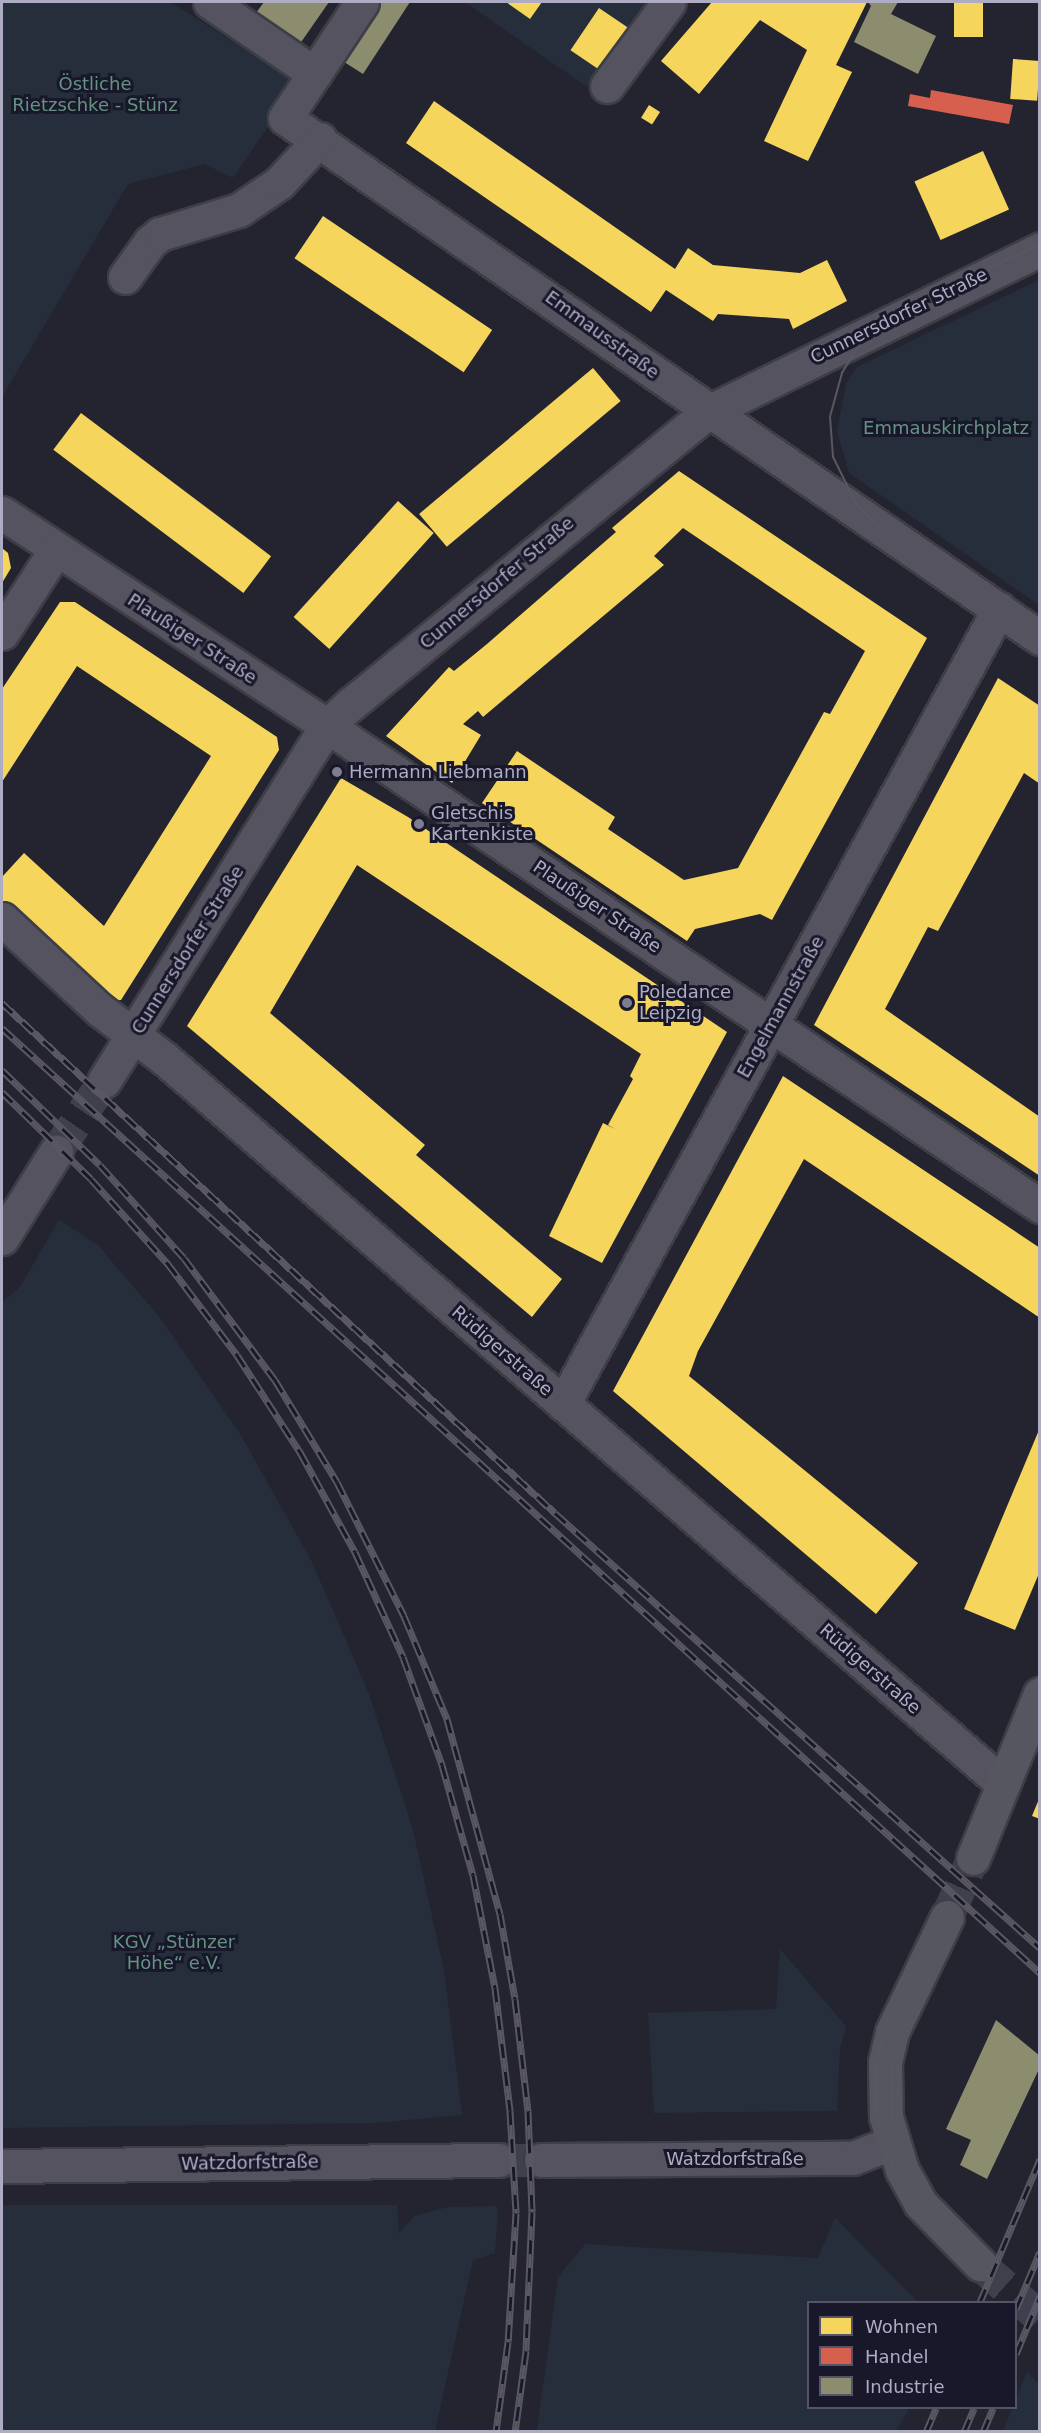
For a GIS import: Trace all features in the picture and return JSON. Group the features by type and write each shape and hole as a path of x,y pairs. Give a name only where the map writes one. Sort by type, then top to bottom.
{"main road":[{"path":"973,1858 1040,1694"},
{"path":"947,1917 892,2032 885,2062 885,2093 891,2143 920,2203 980,2264"}],"street":[{"path":"230,7 315,74 362,2"},
{"path":"607,86 669,2"},
{"name":"Emmausstraße","path":"315,74 285,118 320,139 584,321 708,412 1040,638"},
{"path":"125,277 150,242 160,234 239,210 279,183 320,139"},
{"name":"Cunnersdorfer Straße","path":"104,1081 135,1036 327,726 542,544 708,412 1040,249"},
{"name":"Plaußiger Straße","path":"2,513 55,551 327,726 1040,1206"},
{"path":"2,633 55,551"},
{"name":"Engelmannstraße","path":"563,1404 999,609"},
{"name":"Rüdigerstraße","path":"2,919 100,1010 135,1036 1003,1784"},
{"path":"2,1238 56,1152"},
{"name":"Watzdorfstraße","path":"541,2160 853,2158 891,2143"},
{"name":"Watzdorfstraße","path":"2,2166 499,2160"}],"green space":[{"name":"Östliche Rietzschke - Stünz","path":"2,2 171,2 298,83 233,178 205,164 128,184 2,397"},
{"path":"465,2 652,2 637,14 587,87"},
{"name":"Emmauskirchplatz","path":"1039,280 1039,605 849,473 837,432 846,383 857,367"},
{"name":"KGV „Stünzer Höhe“ e.V.","path":"59,1220 98,1245 161,1319 242,1437 312,1562 369,1694 413,1830 444,1970 462,2115 375,2123 2,2128 2,1302 20,1287"},
{"path":"780,1949 846,2026 840,2048 837,2111 654,2113 648,2013 776,2009"},
{"path":"2,2205 397,2205 399,2233 414,2216 448,2207 496,2206 498,2212 495,2253 473,2260 435,2431 2,2432"},
{"path":"835,2218 917,2301 807,2301 807,2409 908,2409 896,2431 537,2431 558,2277 585,2244 818,2258"},
{"path":"1027,2372 1039,2384 1039,2431 1003,2431 1012,2409 1017,2409 1017,2397"}],"building: Wohnen":[{"path":"506,2 542,2 530,19"},
{"path":"712,2 867,2 836,65 852,72 808,161 764,141 807,50 760,20 699,94 661,61"},
{"path":"954,2 983,2 983,37 954,37"},
{"path":"599,8 636,33 608,75 570,50"},
{"path":"1013,59 1040,61 1037,101 1010,99"},
{"path":"434,101 675,269 688,248 713,265 800,273 827,260 847,301 793,329 789,319 718,314 713,321 666,290 651,312 406,143"},
{"path":"649,105 660,112 652,125 641,118"},
{"path":"983,151 1009,209 941,240 914,182"},
{"path":"323,216 492,330 464,372 294,258"},
{"path":"593,368 621,401 447,547 419,514"},
{"path":"81,413 271,556 243,593 53,450"},
{"path":"679,471 927,638 772,920 760,914 695,929 687,941 482,803 517,751 615,817 608,829 684,880 738,868 824,712 830,714 865,651 683,528 654,556 664,565 483,717 478,711 463,724 481,735 452,783 386,736 449,667 454,671 487,644 616,532 612,528"},
{"path":"398,501 434,533 329,649 294,617"},
{"path":"2,548 8,553 11,568 2,583"},
{"path":"60,602 75,602 277,737 279,750 121,1000 107,1000 2,902 2,877 24,853 104,926 211,756 77,666 2,782 2,689"},
{"path":"998,678 1040,706 1040,784 1024,773 938,931 928,927 885,1009 1040,1117 1040,1176 814,1025"},
{"path":"341,778 408,817 727,1032 602,1263 549,1236 603,1123 615,1129 608,1125 633,1079 630,1076 641,1054 357,865 270,1013 425,1145 416,1155 562,1279 532,1317 187,1026"},
{"path":"783,1076 1040,1248 1040,1318 804,1159 698,1351 689,1376 918,1563 876,1614 613,1391"},
{"path":"1039,1430 1040,1571 1015,1630 964,1609"},
{"path":"1040,1799 1040,1819 1032,1816"}],"building: Handel":[{"path":"931,90 1013,105 1009,124 908,106 910,94 930,98"}],"building: Industrie":[{"path":"264,2 329,2 297,48 253,17"},
{"path":"379,2 410,2 363,74 341,60"},
{"path":"868,2 898,2 891,14 936,36 918,74 854,42 871,6"},
{"path":"996,2020 1040,2056 1040,2067 987,2179 960,2165 971,2140 946,2129"}],"tunnel":[{"path":"56,1152 104,1081"},
{"path":"947,1917 973,1858"},
{"path":"499,2160 541,2160"},
{"path":"980,2264 1040,2317"}],"tram line":[{"path":"883,530 856,504 833,457 830,417 842,373 859,345 886,317 1040,244"},
{"path":"968,1853 1040,1674"},
{"path":"979,1863 1040,1715"},
{"path":"942,1912 885,2028 877,2063 877,2117 895,2174 913,2205 932,2231 975,2273"},
{"path":"953,1922 900,2033 892,2063 893,2117 898,2142 926,2198 983,2257"}],"railway":[{"path":"2,1003 555,1513 1040,1948"},
{"path":"2,1028 1040,1973"},
{"path":"2,1070 100,1165 184,1258 275,1380 337,1482 404,1616 447,1719 500,1914 515,1999 528,2111 532,2212 526,2351 515,2432"},
{"path":"2,1092 91,1179 168,1264 237,1355 300,1452 355,1552 403,1657 442,1765 473,1875 495,1988 510,2111 516,2213 508,2342 496,2432"},
{"path":"980,2301 1040,2159"},
{"path":"1017,2307 1040,2252"},
{"path":"1017,2352 1040,2296"},
{"path":"926,2432 936,2409"},
{"path":"964,2432 974,2409"},
{"path":"983,2432 993,2409"}],"place":[{"name":"Hermann Liebmann","path":"337,772"},
{"name":"Gletschis Kartenkiste","path":"419,824"},
{"name":"Poledance Leipzig","path":"627,1003"}]}
